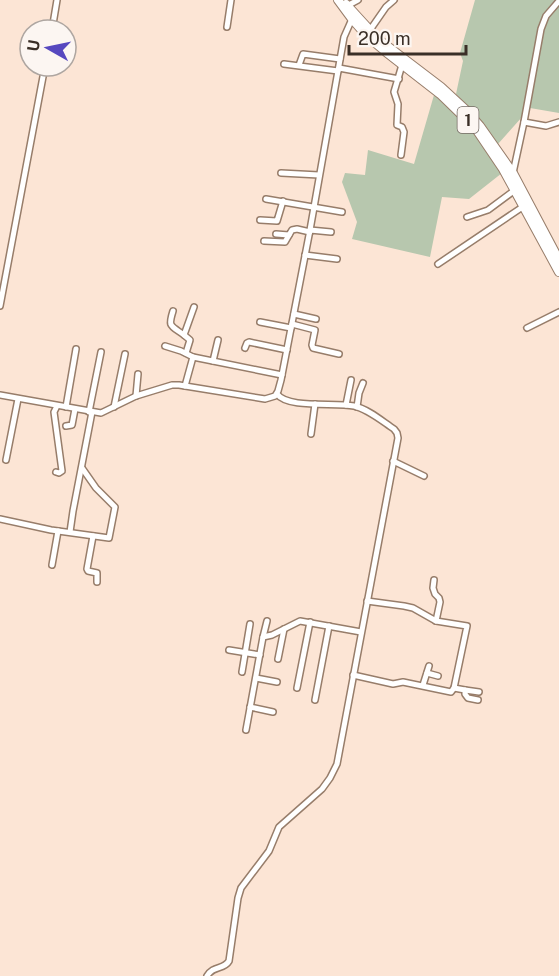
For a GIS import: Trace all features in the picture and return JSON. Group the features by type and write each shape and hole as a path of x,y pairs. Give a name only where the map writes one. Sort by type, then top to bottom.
{"highway":[{"name":"1","path":"338,0 394,52 441,87 467,111 486,133 513,173 559,260"},
{"name":"1","path":"345,5 352,19 367,36 440,94 467,120 496,157 559,272"}],"street":[{"path":"54,18 57,0"},
{"path":"227,27 231,0"},
{"path":"345,5 358,0"},
{"path":"370,30 394,0"},
{"path":"513,173 541,29 546,16 559,1"},
{"path":"0,396 101,413 136,396 172,385 265,399 277,394 310,231 340,59 346,31 352,19"},
{"path":"298,65 303,54 340,59"},
{"path":"293,55 301,57"},
{"path":"284,64 399,78"},
{"path":"401,155 404,132 402,127 397,125 398,104 394,93 402,66"},
{"path":"0,303 43,78"},
{"path":"524,122 546,126 559,122"},
{"path":"281,173 320,175"},
{"path":"467,217 488,210 515,190"},
{"path":"266,198 342,212"},
{"path":"260,220 277,221 283,201"},
{"path":"438,264 524,206"},
{"path":"264,241 285,242 295,228 331,232"},
{"path":"276,234 289,235"},
{"path":"305,255 337,259"},
{"path":"184,334 194,307"},
{"path":"173,310 171,325 190,340 186,353"},
{"path":"527,328 559,312"},
{"path":"294,314 315,319"},
{"path":"260,322 315,330 313,348 339,354"},
{"path":"213,361 218,340"},
{"path":"245,348 249,342 287,350"},
{"path":"165,346 193,357 282,375"},
{"path":"66,407 76,348"},
{"path":"70,532 101,352"},
{"path":"114,407 125,354"},
{"path":"185,386 193,357"},
{"path":"136,396 138,374"},
{"path":"346,405 351,381"},
{"path":"357,407 363,383"},
{"path":"207,976 213,969 225,966 230,961 239,893 269,851 279,827 322,789 337,764 398,438 397,433 380,420 357,407 285,400 277,394"},
{"path":"6,460 18,399"},
{"path":"311,434 315,404"},
{"path":"56,472 62,471 54,412 57,406"},
{"path":"66,426 72,425 75,409"},
{"path":"393,461 424,476"},
{"path":"0,519 58,531 109,538 115,508 96,488 82,468"},
{"path":"51,565 58,531"},
{"path":"93,536 87,570 97,573 97,582"},
{"path":"434,580 433,588 440,602 436,621"},
{"path":"353,675 393,684 403,682 452,692 467,626 436,621 408,607 367,601"},
{"path":"246,730 267,621"},
{"path":"264,637 297,622 310,622 361,632"},
{"path":"297,688 310,622"},
{"path":"242,672 250,624"},
{"path":"315,700 329,626"},
{"path":"278,660 284,629"},
{"path":"229,650 260,656"},
{"path":"243,665 258,668"},
{"path":"423,685 429,666"},
{"path":"427,673 438,676"},
{"path":"256,678 277,682"},
{"path":"454,688 479,692"},
{"path":"465,690 468,698 478,700"},
{"path":"250,707 273,712"}],"green space":[{"path":"475,0 559,0 559,113 530,108 498,144 456,94 463,61 460,53"},
{"path":"434,95 469,125 502,173 469,199 442,197 430,257 352,239 357,222 342,182 345,173 365,175 368,150 414,164"}]}
